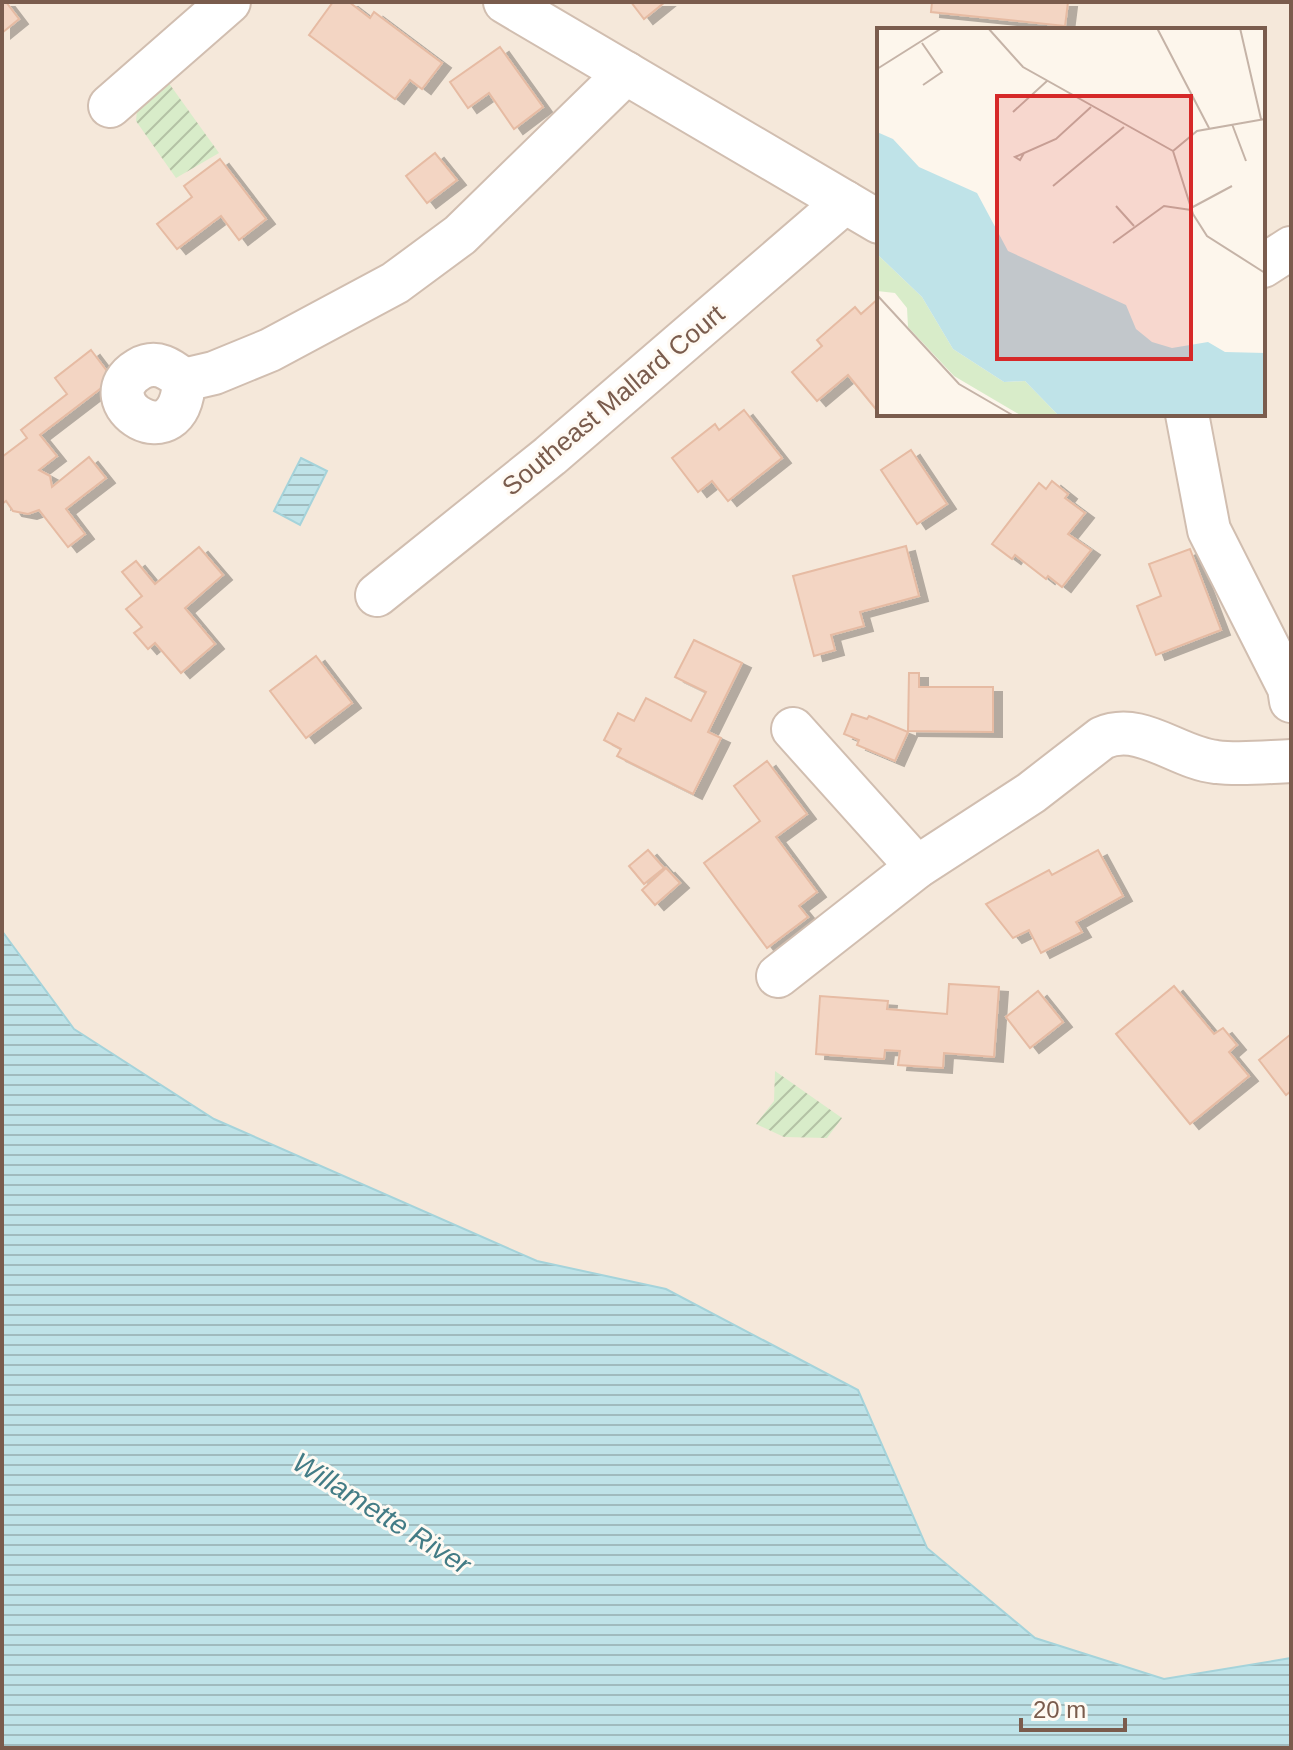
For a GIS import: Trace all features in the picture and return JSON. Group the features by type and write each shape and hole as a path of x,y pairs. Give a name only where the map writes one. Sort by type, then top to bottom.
{"street":[{"path":"110,106 229,2"},
{"path":"505,2 862,212"},
{"path":"184,380 214,373 270,350 395,283 460,235 626,73"},
{"name":"Southeast Mallard Court","path":"377,595 862,212"},
{"path":"1265,265 1291,248"},
{"path":"1187,416 1209,530 1289,688 1291,701"},
{"path":"793,729 917,867"},
{"path":"778,976 917,867 1031,793 1102,738 1113,733 1130,732 1215,762 1291,761"}],"shaded area":[{"path":"2,2 1291,2 1291,1658 1164,1679 1035,1638 927,1548 858,1390 666,1289 537,1261 214,1119 74,1029 2,931"}],"green space":[{"path":"163,75 219,153 176,178 136,121 138,99"},
{"path":"775,1071 842,1118 827,1138 784,1137 756,1124 774,1101"}],"water":[{"path":"301,458 327,471 300,525 274,511"},
{"name":"Willamette River","path":"2,931 74,1029 214,1119 537,1261 666,1289 858,1390 927,1548 1035,1638 1164,1679 1291,1658 1291,1748 2,1748"}],"building":[{"path":"2,2 6,2 19,19 2,33"},
{"path":"333,2 349,2 370,18 374,12 442,63 422,89 410,80 395,99 309,35"},
{"path":"631,2 665,2 644,19"},
{"path":"932,2 1068,2 1065,26 931,12"},
{"path":"500,47 543,107 514,129 489,93 468,108 450,82"},
{"path":"435,153 457,180 427,203 406,176"},
{"path":"220,159 266,219 239,240 221,216 177,249 157,224 192,197 184,186"},
{"path":"877,300 877,406 875,408 848,375 817,401 792,372 822,346 817,340 855,307 861,314"},
{"path":"91,350 113,379 40,435 57,456 39,470 50,476 52,487 89,457 106,478 66,509 85,534 68,547 39,510 28,514 13,511 6,501 2,504 2,457 27,438 21,430 67,394 55,378"},
{"path":"744,410 782,458 728,501 712,481 698,492 672,458 715,424 719,430"},
{"path":"911,450 947,504 917,524 881,470"},
{"path":"1052,481 1068,494 1065,498 1085,513 1068,534 1091,550 1062,587 1015,555 1012,559 992,544 1039,483 1046,489"},
{"path":"906,546 919,596 860,612 864,626 831,635 835,650 814,656 793,576"},
{"path":"199,547 223,575 185,608 215,644 181,673 155,643 148,649 134,633 142,627 126,609 142,596 122,572 136,561 155,584"},
{"path":"1190,549 1221,630 1156,655 1137,606 1161,596 1149,564"},
{"path":"694,640 742,663 708,732 721,738 693,794 617,756 621,749 604,740 618,713 634,721 646,698 691,721 706,692 675,677"},
{"path":"316,656 352,703 306,738 270,691"},
{"path":"909,673 919,673 919,687 993,687 993,732 908,731"},
{"path":"852,714 867,719 869,716 908,732 895,761 857,745 859,740 844,734"},
{"path":"767,761 807,814 776,837 817,892 799,906 808,917 767,948 704,863 760,821 734,786"},
{"path":"648,850 664,868 644,884 629,866"},
{"path":"1098,850 1123,896 1076,922 1082,932 1041,953 1029,930 1013,938 986,904 1049,870 1052,875"},
{"path":"666,868 680,883 655,905 642,890"},
{"path":"949,984 999,987 994,1057 944,1053 943,1068 898,1065 900,1051 885,1050 884,1059 816,1054 820,996 888,1001 887,1009 947,1014"},
{"path":"1174,986 1214,1034 1223,1028 1237,1045 1229,1052 1249,1076 1190,1124 1116,1034"},
{"path":"1038,991 1063,1022 1030,1048 1006,1017"},
{"path":"1291,1034 1291,1091 1286,1095 1259,1060"}]}
